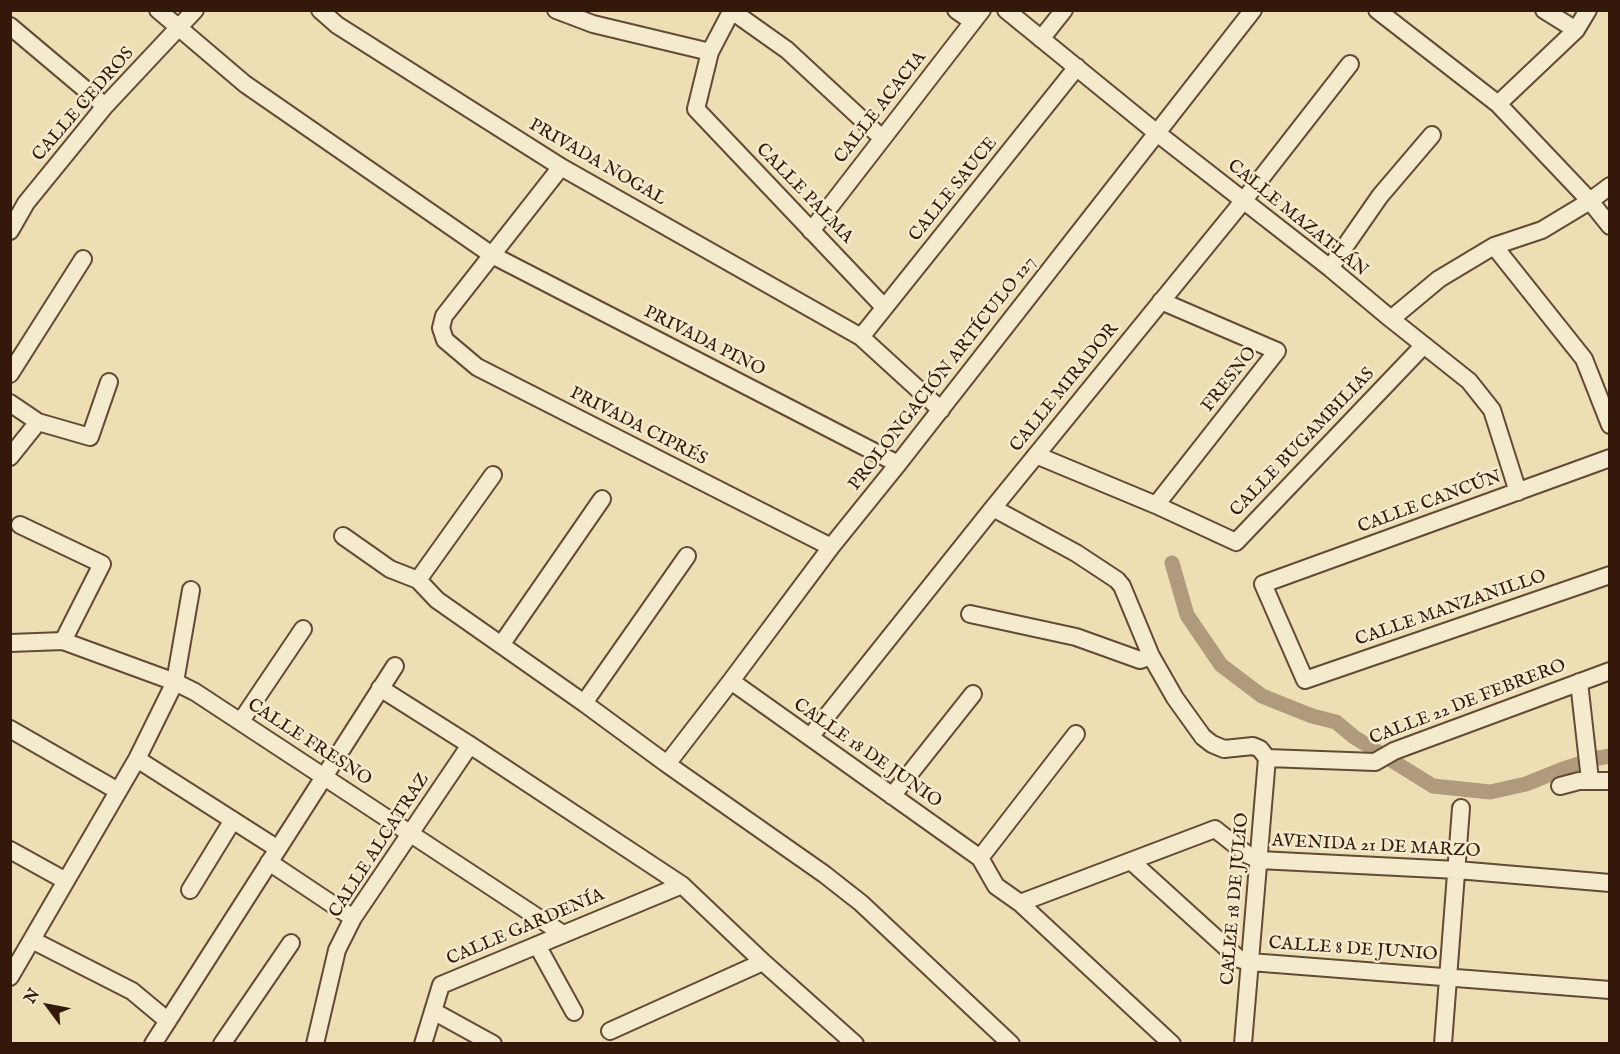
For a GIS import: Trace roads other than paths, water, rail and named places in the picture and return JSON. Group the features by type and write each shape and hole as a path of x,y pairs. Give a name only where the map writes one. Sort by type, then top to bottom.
{"street":[{"name":"PRIVADA PINO","path":"158,10 245,84 492,255 898,464"},
{"name":"CALLE CEDROS","path":"10,231 26,203 105,106 195,10"},
{"name":"PRIVADA NOGAL","path":"320,10 337,25 561,167 861,336 941,410"},
{"path":"556,10 593,24 710,52 732,11 787,50 882,138"},
{"path":"956,10 977,16"},
{"name":"CALLE MAZATLÁN","path":"1006,10 1469,381 1492,410 1518,492"},
{"path":"1041,39 1064,10"},
{"name":"PROLONGACIÓN ARTÍCULO 127","path":"667,764 831,547 941,410 1253,10"},
{"path":"1377,10 1498,104 1590,201 1610,226"},
{"path":"1544,10 1576,30"},
{"path":"1498,104 1576,30 1588,10"},
{"name":"CALLE ACACIA","path":"811,231 977,16"},
{"path":"10,26 105,106"},
{"name":"CALLE PALMA","path":"710,52 696,109 884,307"},
{"name":"CALLE MIRADOR","path":"810,737 1244,200 1350,64"},
{"name":"CALLE SAUCE","path":"861,336 1077,67"},
{"path":"1330,268 1380,196 1432,135"},
{"path":"492,255 561,167"},
{"path":"1390,319 1439,279 1494,246 1542,230 1610,186"},
{"path":"1494,246 1584,359 1610,426"},
{"name":"PRIVADA CIPRÉS","path":"492,255 444,316 441,328 445,340 477,367 831,547"},
{"path":"10,374 83,259"},
{"name":"FRESNO","path":"1156,505 1277,351 1161,301"},
{"name":"CALLE BUGAMBILIAS","path":"1036,456 1156,505 1236,542 1424,345"},
{"path":"10,403 38,422 90,437 109,382"},
{"path":"10,457 38,422"},
{"name":"CALLE CANCÚN","path":"1305,680 1263,584 1610,458"},
{"path":"418,580 493,475"},
{"path":"501,645 603,499"},
{"path":"993,508 1076,554 1117,580 1122,586 1151,656 1175,698 1203,736 1212,744 1224,749 1253,746 1260,749 1267,758"},
{"path":"20,525 102,564 63,641"},
{"path":"343,536 390,568 418,580 437,600 785,846 861,903 1011,1044"},
{"path":"584,703 687,556"},
{"name":"CALLE MANZANILLO","path":"1305,680 1610,575"},
{"path":"12,972 137,759 175,682 191,590"},
{"path":"970,614 1076,637 1140,660 1151,656"},
{"path":"241,721 303,629"},
{"name":"CALLE FRESNO","path":"10,643 63,641 175,682 195,692 563,934"},
{"path":"153,1044 395,666"},
{"name":"CALLE 22 DE FEBRERO","path":"1267,758 1375,762 1394,751 1610,670"},
{"name":"CALLE 18 DE JUNIO","path":"731,681 980,858"},
{"path":"1579,682 1590,780"},
{"path":"380,688 682,885 855,1044"},
{"path":"892,796 973,694"},
{"path":"10,729 118,791"},
{"path":"1076,734 980,858 996,886 1020,903 1172,1044"},
{"name":"CALLE ALCATRAZ","path":"315,1044 337,950 353,918 470,745"},
{"name":"CALLE 18 DE JULIO","path":"1243,1044 1267,758"},
{"path":"137,759 233,820 273,856 353,918"},
{"path":"1560,786 1579,781 1610,780"},
{"path":"1443,1044 1461,808"},
{"path":"190,890 233,820"},
{"name":"AVENIDA 21 DE MARZO","path":"1020,903 1215,829 1248,855 1259,860 1457,870 1610,883"},
{"path":"10,850 66,881"},
{"name":"CALLE 8 DE JUNIO","path":"1131,861 1239,959 1250,962 1610,990"},
{"name":"CALLE GARDENÍA","path":"423,1044 441,985 682,885"},
{"path":"32,940 132,991 168,1021"},
{"path":"222,1044 291,943"},
{"path":"537,945 574,1012"},
{"path":"610,1031 764,962"},
{"path":"432,1011 493,1044"}],"waterway":[{"path":"1172,563 1187,615 1221,665 1262,696 1312,716 1336,722 1354,737 1433,786 1490,792 1526,784 1563,769 1610,756"}]}
